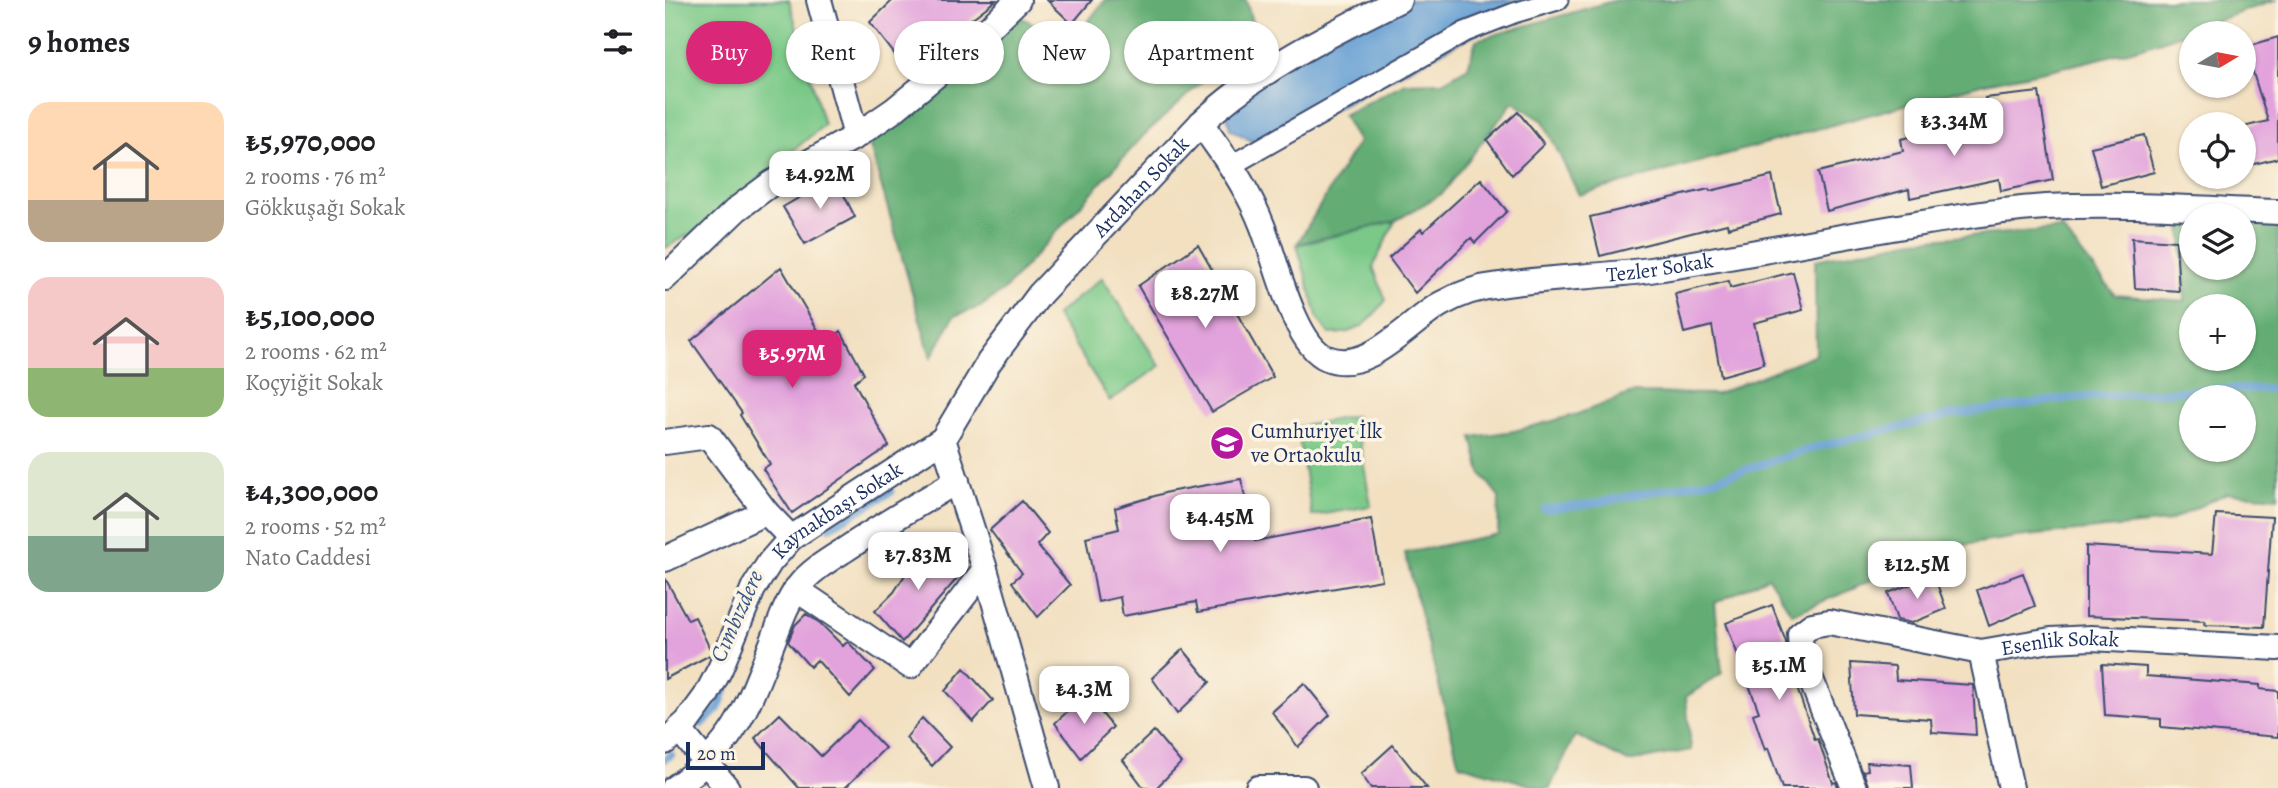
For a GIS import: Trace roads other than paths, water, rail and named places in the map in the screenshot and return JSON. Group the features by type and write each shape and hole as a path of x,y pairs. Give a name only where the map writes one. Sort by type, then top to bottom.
{"street":[{"path":"819,0 856,136"},
{"path":"665,278 737,208 772,183 856,136 894,110 963,52 1018,0"},
{"name":"Ardahan Sokak","path":"943,439 989,362 1040,294 1201,123 1224,102 1259,77 1399,0"},
{"path":"1230,166 1465,32 1558,0"},
{"name":"Tezler Sokak","path":"1201,123 1242,183 1261,223 1297,324 1312,346 1326,358 1343,360 1366,357 1383,348 1418,318 1443,303 1468,292 1496,285 1648,270 1865,232 2043,207 2100,206 2278,212"},
{"path":"665,442 709,436 766,512 791,538"},
{"path":"943,439 985,569 1047,788"},
{"name":"Kaynakbaşı Sokak","path":"672,736 687,722 706,696 753,589 770,562 791,538 943,439"},
{"path":"674,788 707,764 728,740 751,699 785,609 796,589 831,559 957,481"},
{"path":"665,559 766,512"},
{"path":"796,589 910,666 985,569"},
{"path":"1854,788 1801,654 1800,634 1812,625 1829,622 1981,652"},
{"name":"Esenlik Sokak","path":"2011,788 1981,652 2051,640 2091,638 2278,648"},
{"path":"672,736 707,764 727,788"},
{"path":"1258,788 1304,788"}],"water":[{"path":"1399,0 1562,0 1514,13 1263,147 1230,129 1224,101 1253,84 1279,84 1279,69"}],"waterway":[{"path":"1545,509 1585,505 1716,479 1816,447 1951,415 2070,398 2214,389 2278,389"},
{"name":"Cımbızdere","path":"830,527 891,492"},
{"name":"Cımbızdere","path":"702,724 718,709 737,659"},
{"name":"Cımbızdere","path":"665,759 671,755"}],"place":[{"name":"Cumhuriyet İlk ve Ortaokulu","path":"1227,443"}]}
